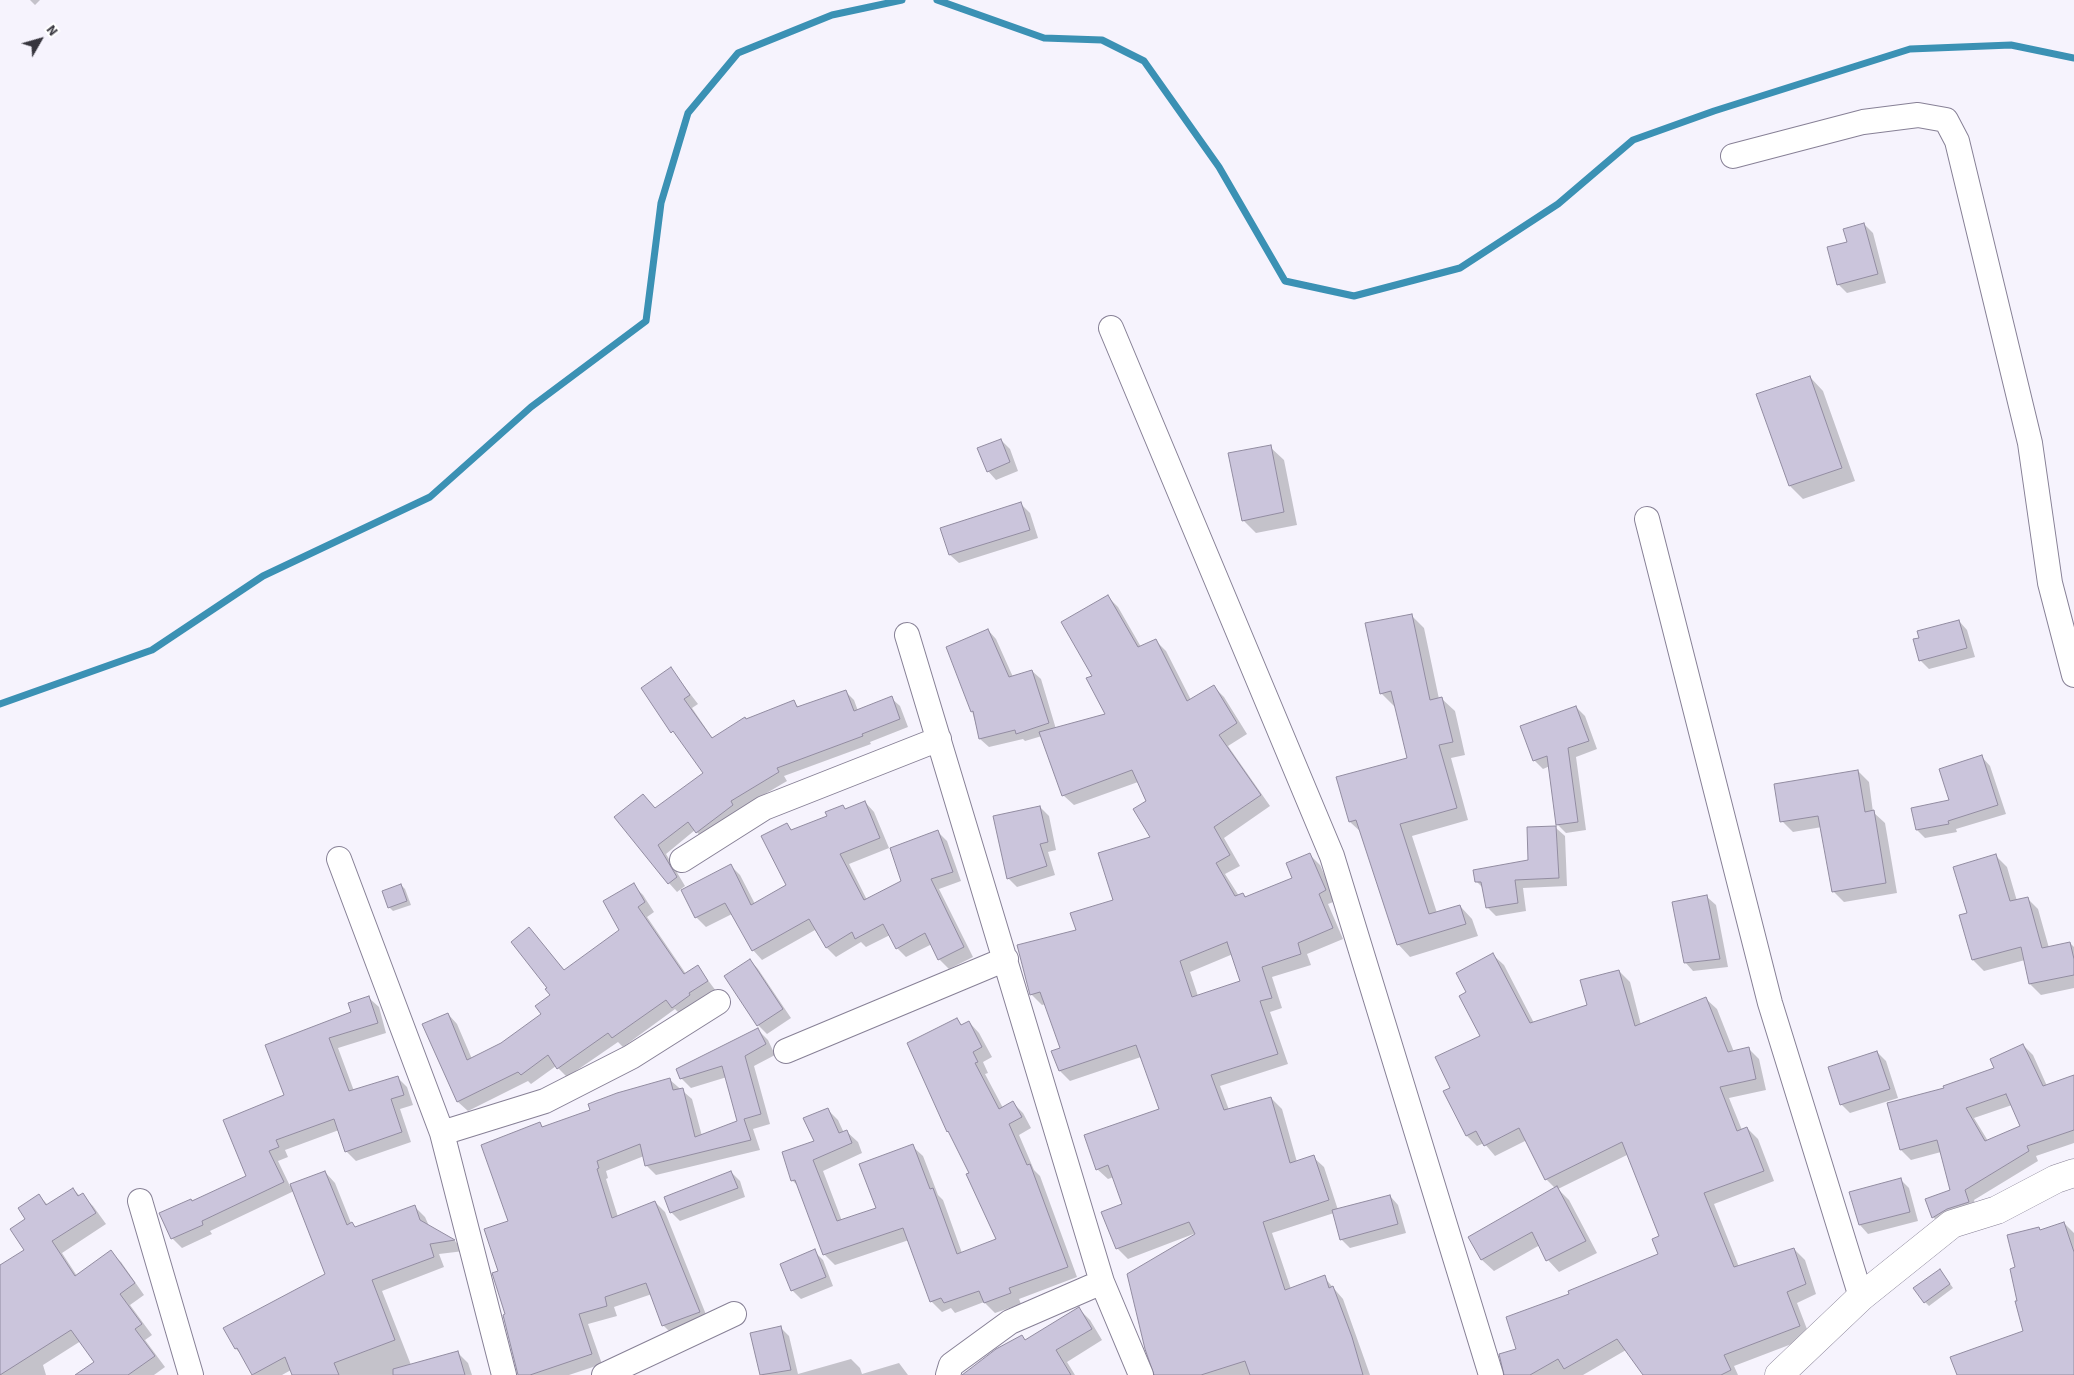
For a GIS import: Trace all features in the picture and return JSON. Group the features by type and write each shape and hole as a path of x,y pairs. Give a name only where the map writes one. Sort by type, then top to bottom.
{"street":[{"path":"1733,156 1863,122 1918,115 1946,120 1957,141 2030,444 2050,583 2074,675"},
{"path":"1111,328 1332,856 1492,1375"},
{"path":"1647,519 1770,1003 1860,1296"},
{"path":"908,635 1102,1282 1141,1375"},
{"path":"682,860 764,808 939,739"},
{"path":"339,859 442,1133 504,1375"},
{"path":"786,1050 1006,959"},
{"path":"442,1133 545,1101 632,1057 718,1002"},
{"path":"1779,1375 1860,1296 1952,1224 1998,1210 2056,1179 2074,1173"},
{"path":"140,1201 191,1375"},
{"path":"948,1375 951,1366 1010,1322 1102,1282"},
{"path":"604,1375 734,1314"}],"building":[{"path":"1864,223 1878,274 1837,285 1827,247 1847,242 1843,229"},
{"path":"1810,376 1842,468 1789,486 1756,394"},
{"path":"1001,439 1010,462 987,472 977,448"},
{"path":"1271,445 1284,512 1242,521 1228,453"},
{"path":"1021,502 1030,530 949,555 940,528"},
{"path":"1108,595 1138,647 1156,639 1187,701 1214,685 1237,723 1219,735 1261,795 1214,827 1230,855 1216,863 1235,896 1243,893 1245,897 1292,878 1286,863 1310,853 1326,890 1319,894 1333,928 1298,943 1301,954 1262,967 1272,998 1260,1001 1278,1054 1211,1075 1224,1110 1271,1097 1290,1163 1314,1155 1329,1200 1263,1222 1285,1290 1325,1275 1329,1288 1333,1286 1352,1337 1363,1375 1250,1375 1245,1361 1201,1375 1154,1375 1145,1349 1127,1274 1195,1234 1189,1222 1116,1249 1101,1212 1122,1204 1108,1165 1096,1170 1084,1135 1159,1109 1136,1045 1059,1071 1051,1051 1060,1048 1040,992 1030,995 1017,945 1076,930 1070,913 1113,900 1098,853 1150,837 1133,809 1146,801 1132,770 1062,796 1039,732 1105,714 1086,678 1092,676 1061,622","holes":["1227,942 1240,981 1192,997 1180,961"]},
{"path":"1412,614 1430,700 1442,697 1453,742 1439,745 1457,808 1400,824 1429,914 1460,905 1466,924 1397,945 1356,820 1349,822 1336,777 1407,758 1391,691 1380,694 1365,623"},
{"path":"1959,620 1967,648 1919,661 1913,639 1919,638 1917,631"},
{"path":"988,629 1009,677 1032,670 1049,723 1016,734 1015,730 979,739 973,711 971,712 946,647"},
{"path":"671,667 690,695 684,699 712,738 745,717 746,719 794,700 797,707 846,690 854,711 892,696 900,719 862,734 863,736 777,768 779,772 731,801 733,805 696,833 688,822 658,845 677,877 668,884 614,817 643,794 655,808 703,773 673,731 671,733 641,688"},
{"path":"1576,706 1589,741 1568,748 1578,822 1556,825 1547,756 1533,761 1520,726"},
{"path":"1982,755 1998,805 1948,821 1949,824 1916,830 1911,808 1949,800 1939,769"},
{"path":"1858,770 1865,812 1874,810 1886,883 1832,892 1818,816 1780,822 1774,784"},
{"path":"865,801 880,838 840,854 864,900 901,881 890,848 938,830 953,872 931,879 964,947 938,960 925,933 896,949 883,924 855,939 852,932 826,948 809,919 752,951 725,903 695,918 681,890 731,864 751,905 786,885 761,836 787,823 791,830 827,816 825,812 843,805 845,809"},
{"path":"1040,806 1048,842 1040,844 1047,866 1007,879 993,816"},
{"path":"1556,826 1559,878 1515,880 1518,903 1486,908 1481,882 1475,882 1473,870 1528,860 1527,827"},
{"path":"1996,854 2010,901 2028,897 2042,948 2070,942 2074,959 2074,975 2029,984 2021,947 1972,960 1959,915 1967,913 1953,867"},
{"path":"634,883 645,902 638,907 684,974 698,965 708,981 689,993 690,995 672,1008 666,1000 612,1038 608,1033 557,1069 548,1055 521,1075 518,1072 457,1102 422,1024 448,1013 467,1060 501,1043 541,1014 535,1006 550,995 545,989 547,988 511,942 529,927 564,970 619,930 603,901"},
{"path":"401,884 407,901 388,908 382,891"},
{"path":"1707,895 1720,959 1684,963 1672,902"},
{"path":"1493,953 1530,1023 1587,1005 1580,980 1619,970 1635,1026 1706,997 1728,1052 1749,1047 1756,1079 1720,1087 1737,1131 1747,1127 1764,1171 1704,1193 1734,1267 1794,1248 1806,1284 1787,1292 1800,1326 1724,1355 1731,1370 1721,1375 1643,1375 1617,1339 1564,1369 1558,1359 1530,1375 1504,1375 1499,1354 1516,1349 1506,1317 1569,1294 1568,1291 1658,1254 1652,1239 1659,1236 1622,1142 1545,1180 1519,1128 1484,1146 1476,1131 1466,1136 1443,1091 1450,1088 1435,1057 1480,1036 1459,996 1466,992 1456,973"},
{"path":"750,959 783,1009 757,1026 724,976"},
{"path":"369,996 378,1023 329,1038 349,1091 398,1076 404,1095 391,1099 402,1132 345,1152 334,1119 276,1140 279,1147 269,1151 284,1182 202,1221 203,1225 171,1239 159,1213 191,1199 192,1201 246,1176 223,1120 284,1095 265,1045 351,1012 348,1003"},
{"path":"957,1018 961,1025 969,1021 982,1047 973,1052 978,1062 975,1063 999,1109 1013,1101 1022,1117 1009,1124 1027,1165 1030,1164 1068,1267 1009,1288 1011,1293 984,1303 979,1291 944,1303 941,1298 930,1302 903,1228 823,1255 795,1180 791,1181 782,1152 814,1141 803,1118 828,1108 839,1133 847,1130 852,1143 813,1160 837,1221 876,1208 859,1164 913,1144 930,1189 933,1188 957,1254 996,1239 966,1174 969,1173 947,1132 907,1043"},
{"path":"758,1028 766,1044 745,1056 761,1114 744,1119 751,1140 645,1166 640,1144 597,1161 599,1168 597,1169 612,1218 655,1201 700,1312 662,1326 646,1283 605,1297 607,1306 579,1314 592,1354 530,1375 518,1375 503,1315 505,1314 492,1273 498,1271 484,1229 508,1221 481,1145 540,1122 542,1127 590,1110 588,1104 617,1093 670,1078 673,1090 683,1088 695,1137 737,1121 722,1066 680,1079 676,1069"},
{"path":"2023,1044 2043,1086 2074,1075 2074,1130 2027,1146 2029,1151 1965,1190 1969,1202 1947,1209 1932,1218 1925,1199 1950,1190 1937,1140 1900,1150 1887,1103 1944,1088 1943,1086 1994,1068 1990,1059","holes":["2006,1094 2020,1126 1985,1141 1966,1108"]},
{"path":"1877,1051 1890,1089 1840,1105 1828,1067"},
{"path":"325,1171 347,1225 352,1222 355,1227 415,1205 420,1220 455,1240 430,1244 434,1257 372,1280 395,1340 334,1363 339,1375 292,1375 285,1357 252,1375 223,1328 325,1274 290,1184"},
{"path":"731,1171 738,1188 670,1213 664,1197"},
{"path":"1901,1178 1910,1212 1859,1225 1849,1192"},
{"path":"1557,1186 1586,1241 1546,1261 1532,1232 1481,1260 1468,1237"},
{"path":"73,1188 78,1196 83,1193 96,1213 52,1241 75,1276 111,1250 135,1283 120,1294 142,1324 135,1329 155,1356 128,1375 75,1375 94,1362 71,1330 0,1375 0,1265 24,1250 10,1229 25,1219 18,1208 39,1194 46,1205"},
{"path":"1390,1195 1398,1224 1340,1240 1332,1210"},
{"path":"2064,1222 2074,1252 2074,1375 1957,1375 1950,1357 2023,1331 2015,1301 2017,1301 2010,1269 2015,1267 2007,1235 2039,1227 2040,1230"},
{"path":"815,1249 826,1277 791,1291 780,1264"},
{"path":"1940,1269 1950,1284 1924,1303 1913,1288"},
{"path":"1079,1307 1092,1329 1056,1350 1071,1375 962,1375 996,1349 1022,1335 1025,1340"},
{"path":"781,1326 791,1370 760,1375 750,1333"},
{"path":"458,1351 465,1375 393,1375 393,1369"}],"waterway":[{"path":"0,704 152,650 263,576 430,497 531,407 646,321 661,203 688,113 738,53 832,15 902,0"},
{"path":"937,0 1044,38 1102,40 1144,61 1219,167 1285,281 1354,296 1460,268 1558,204 1633,140 1714,111 1910,49 2011,45 2074,58"}]}
